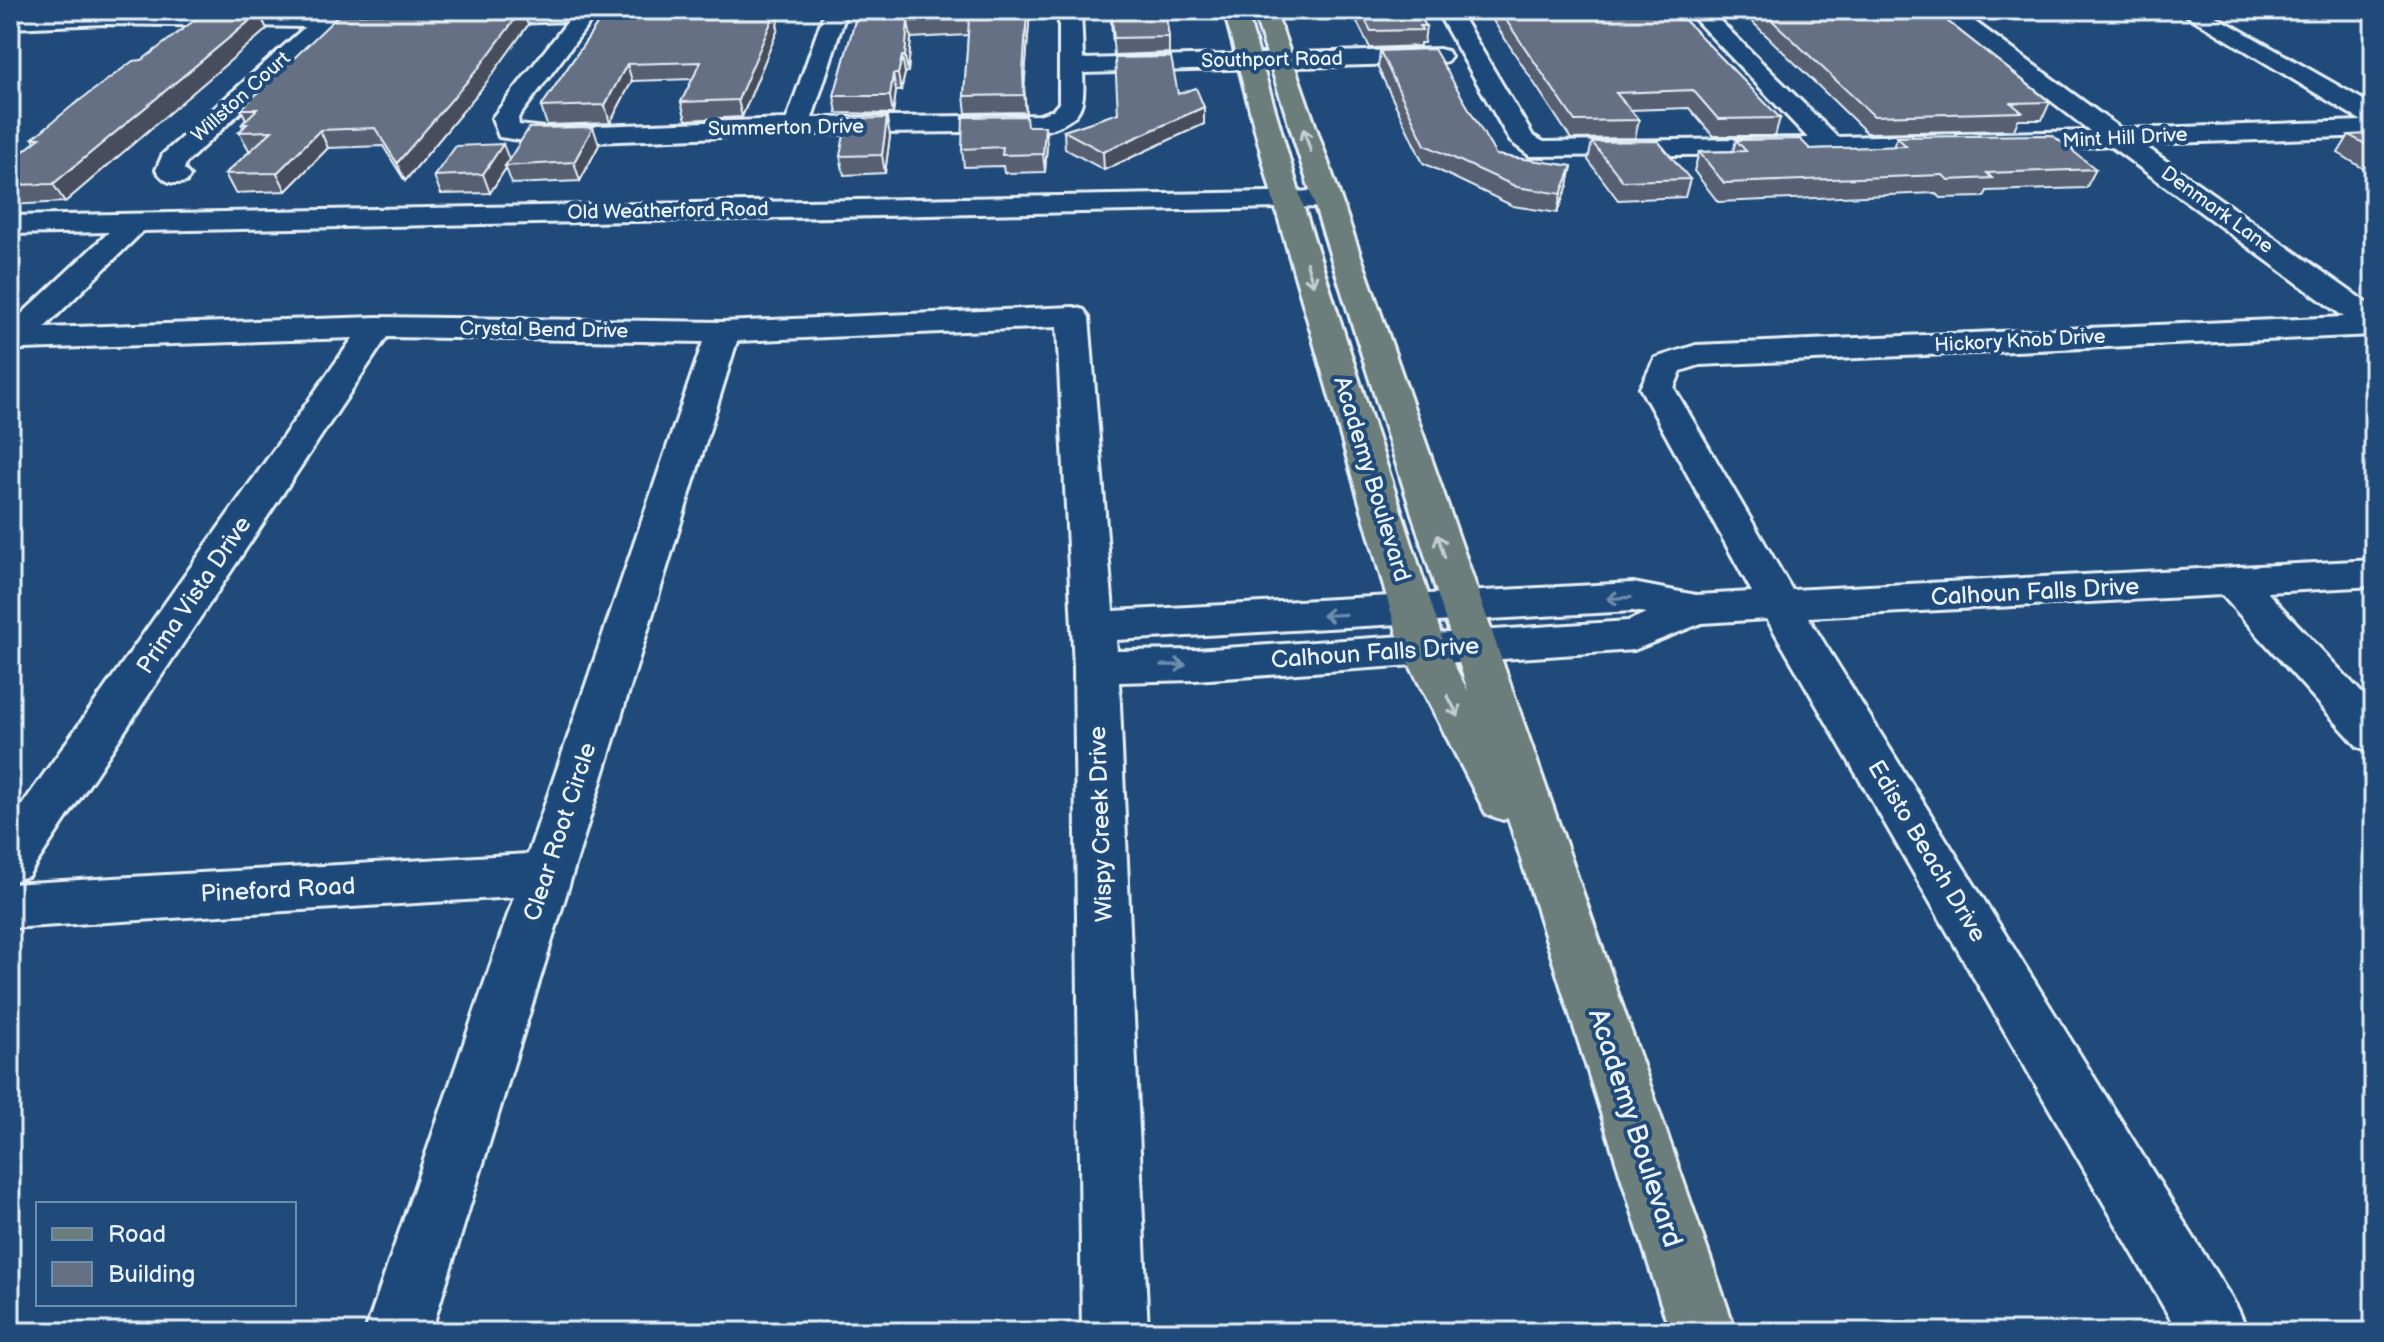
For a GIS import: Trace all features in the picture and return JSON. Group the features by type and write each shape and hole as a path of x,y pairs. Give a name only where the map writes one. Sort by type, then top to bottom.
{"main road":[{"name":"Academy Boulevard","path":"1235,10 1264,60 1443,628 1567,924 1703,1332"},
{"name":"Academy Boulevard","path":"1264,10 1264,60"}],"street":[{"path":"797,126 836,10"},
{"path":"1070,10 1071,66"},
{"path":"1447,10 1474,55"},
{"path":"1697,10 1831,146"},
{"name":"Denmark Lane","path":"1945,10 2374,324"},
{"path":"2189,10 2374,117"},
{"path":"444,19 586,12"},
{"name":"Summerton Drive","path":"586,12 505,118 508,131 544,136 797,126 1043,123 1062,115 1072,104 1071,66"},
{"path":"10,21 130,14 324,22 414,20"},
{"name":"Willston Court","path":"176,176 170,170 173,160 324,22"},
{"name":"Southport Road","path":"1071,66 1474,55"},
{"name":"Mint Hill Drive","path":"1474,55 1523,141 1539,150 2044,142 2374,128"},
{"name":"Old Weatherford Road","path":"10,225 1307,199"},
{"path":"12,341 136,222"},
{"name":"Crystal Bend Drive","path":"12,341 377,327 723,332 1073,317"},
{"name":"Wispy Creek Drive","path":"1073,317 1095,647 1115,1332"},
{"name":"Hickory Knob Drive","path":"1667,365 1696,355 2374,324"},
{"name":"Prima Vista Drive","path":"10,862 377,327"},
{"name":"Clear Root Circle","path":"398,1332 723,332"},
{"name":"Edisto Beach Drive","path":"1667,365 1657,388 1780,605 2215,1332"},
{"name":"Calhoun Falls Drive","path":"1095,647 1195,665 1443,628 1634,635 1696,609 2374,573"},
{"path":"2233,581 2374,735"},
{"name":"Pineford Road","path":"10,906 546,874"}],"building":[{"path":"208,10 259,13 53,184 10,185 10,162 40,138 33,138 133,61 142,60"},
{"path":"522,10 477,70 397,163 375,128 320,130 277,173 225,174 272,131 239,132 247,124 242,124 257,109 241,109 339,15"},
{"path":"607,10 772,10 771,13 775,13 738,100 681,102 701,62 627,64 605,105 541,107"},
{"path":"858,10 1027,10 1024,95 964,96 969,19 908,21 905,56 902,56 898,74 893,74 890,96 834,96"},
{"path":"1111,10 1165,10 1169,37 1114,38"},
{"path":"1360,10 1416,10 1426,26 1420,26 1422,30 1371,31"},
{"path":"1499,10 1675,10 1780,118 1718,119 1693,90 1616,93 1639,120 1575,121"},
{"path":"1761,10 1933,10 2050,102 2011,103 2022,112 1874,116"},
{"path":"1434,49 1496,155 1572,166 1561,194 1517,187 1425,145 1380,51"},
{"path":"1171,57 1178,94 1196,88 1204,107 1103,152 1064,131 1118,113 1115,58"},
{"path":"1026,116 1027,126 1045,126 1043,154 1002,155 1003,147 962,149 963,117"},
{"path":"887,118 882,155 840,156 847,119"},
{"path":"593,127 574,162 505,166 529,128"},
{"path":"2374,134 2374,149 2349,135"},
{"path":"2052,135 2096,169 1987,173 1992,178 1948,180 1943,175 1724,183 1699,152 1746,151 1736,140 1800,139 1810,149 1906,146 1897,137"},
{"path":"1658,141 1690,179 1623,181 1592,142"},
{"path":"503,144 483,174 434,176 456,146"}]}
